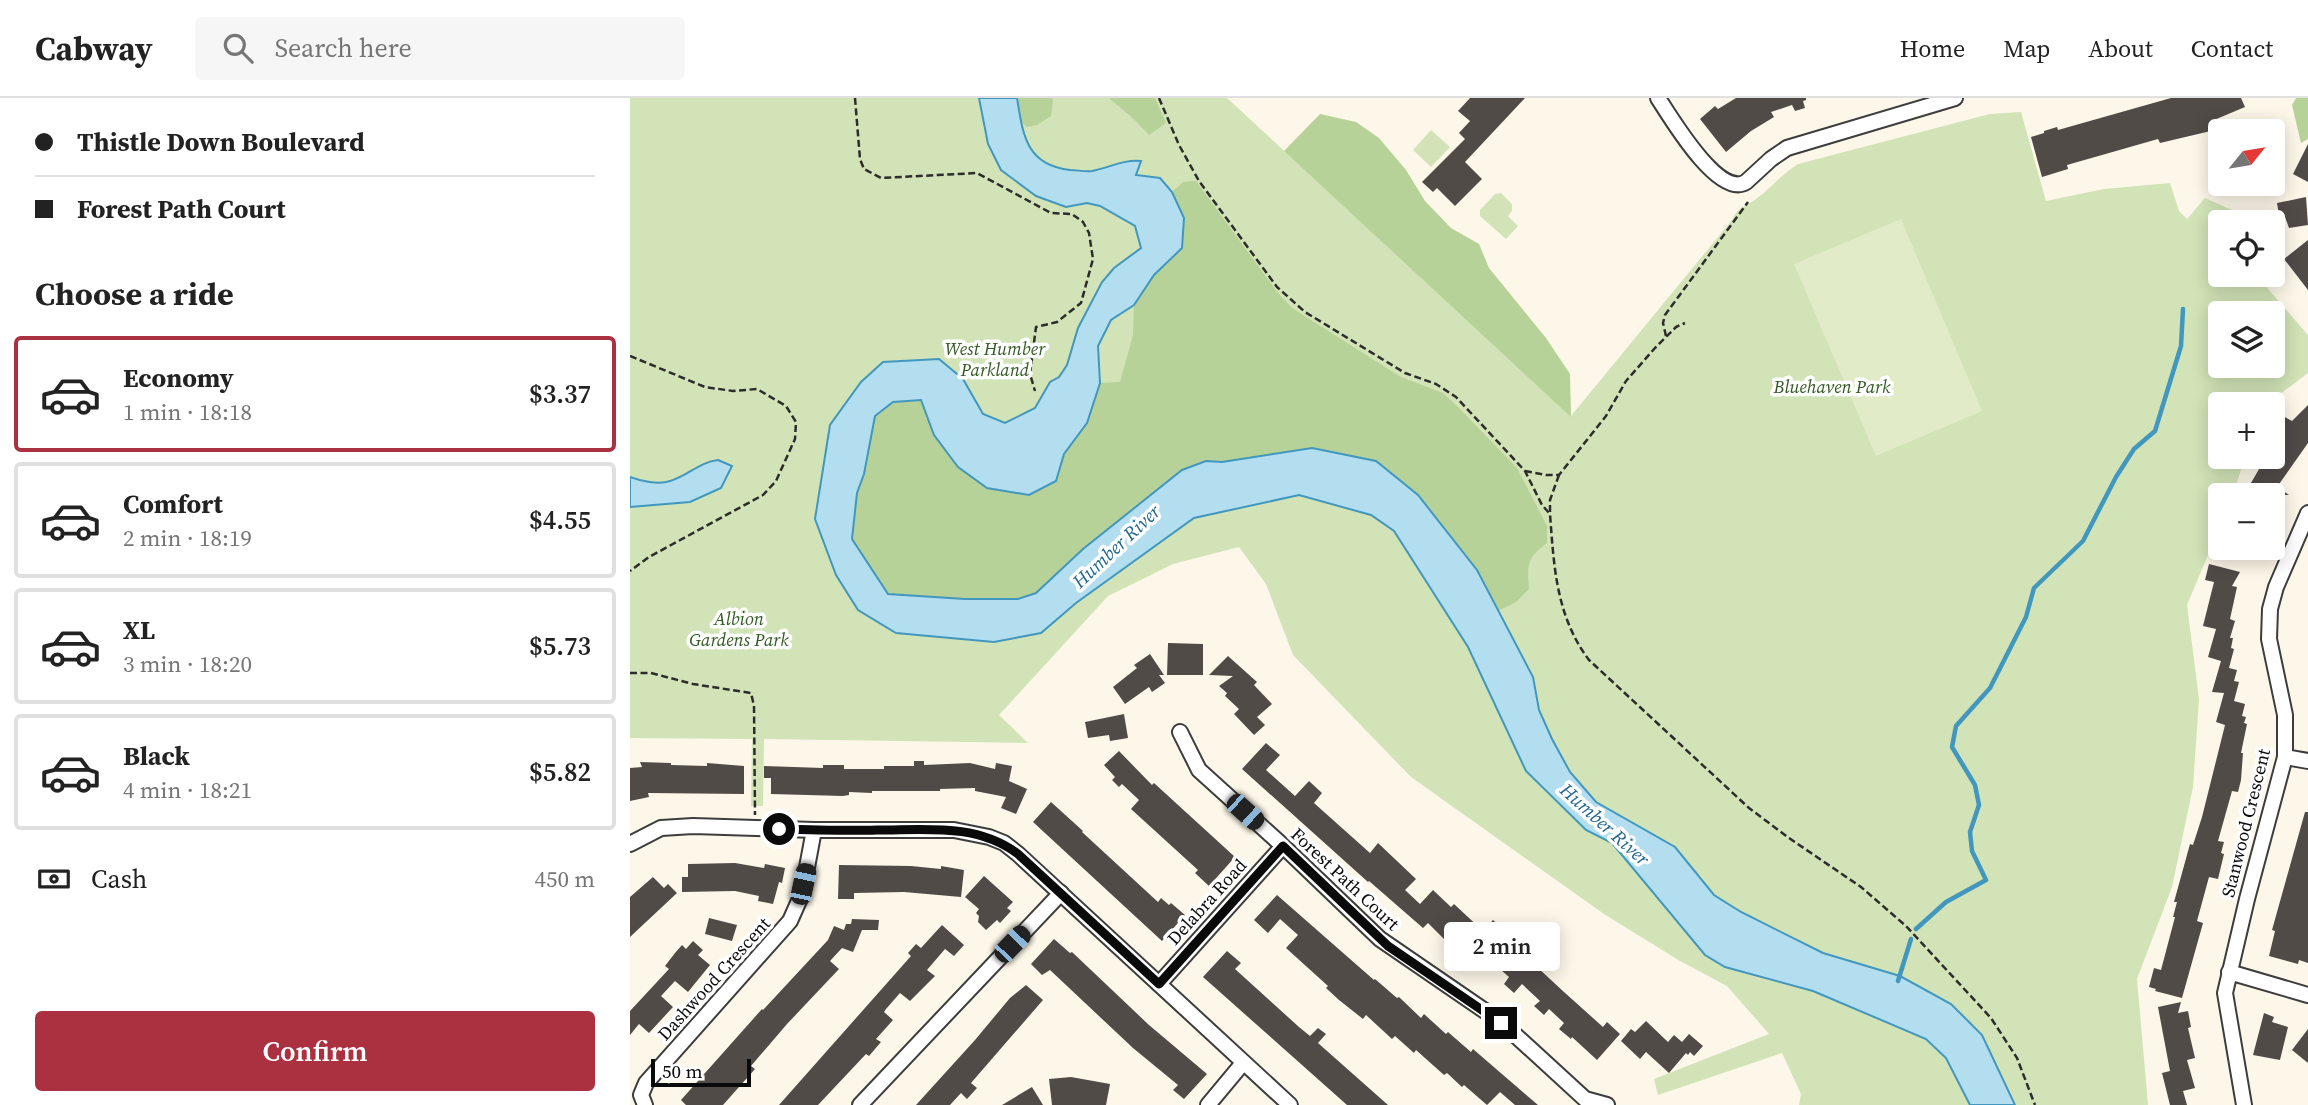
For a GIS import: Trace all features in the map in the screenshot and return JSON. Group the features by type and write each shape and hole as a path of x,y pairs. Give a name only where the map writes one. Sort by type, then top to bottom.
{"street":[{"path":"1658,98 1682,136 1723,181 1732,186 1742,185 1787,148 1955,98"},
{"name":"Stanwood Crescent","path":"2244,1105 2225,993 2285,757 2285,715 2269,639 2270,609 2276,587 2308,513"},
{"name":"Forest Path Court","path":"1180,732 1199,770 1380,939 1501,1023 1582,1102 1607,1105"},
{"path":"2285,757 2308,761"},
{"path":"630,844 661,828 693,826 814,830 954,830 989,837 1004,843 1018,854 1290,1105"},
{"name":"Dashwood Crescent","path":"645,1105 641,1095 646,1083 790,921 802,894 814,830"},
{"name":"Delabra Road","path":"1159,984 1283,846"},
{"path":"860,1105 1061,893"},
{"path":"2229,972 2308,995"},
{"path":"1208,1105 1242,1063"}],"path":[{"path":"855,98 860,159 864,169 881,178 977,173 1051,213 1072,214 1083,222 1089,233 1093,260 1087,283 1081,303 1072,312 1057,322 1036,327 1030,374 1035,391"},
{"path":"1159,98 1179,145 1199,181 1277,287 1306,312 1405,373 1436,384 1456,397 1525,471 1542,505 1550,514"},
{"path":"1666,336 1663,323 1665,315 1748,202"},
{"path":"1685,323 1666,336 1626,381 1606,416 1559,475 1550,499 1558,596 1570,631 1589,660 1749,808 1861,887 1906,926 1991,1017 2007,1039 2035,1105"},
{"path":"630,356 705,387 733,391 757,389 786,405 796,422 795,439 776,481 763,495 708,523 630,571"},
{"path":"1525,471 1559,475"},
{"path":"630,673 651,673 693,684 751,693 754,706 755,828"}],"green space":[{"name":"West Humber Parkland","path":"630,98 1227,98 1571,416 1738,211 1792,168 1798,164 1990,114 2021,112 2046,201 2104,189 2170,183 2179,211 2187,219 2205,198 2232,210 2208,210 2208,287 2266,287 2279,301 2208,301 2208,378 2285,378 2285,308 2308,335 2308,373 2283,392 2208,392 2208,469 2241,469 2237,483 2208,483 2208,555 2187,605 2199,699 2193,787 2172,887 2137,979 2148,1105 1799,1105 1801,1094 1782,1053 1658,1095 1654,1079 1769,1034 1727,986 1680,961 1604,914 1411,777 1293,655 1266,584 1239,547 1173,564 1108,596 999,715 1028,743 764,739 763,806 751,806 752,739 630,738"},
{"path":"1017,98 1052,98 1051,116 1037,125 1027,127 1021,122"},
{"path":"1109,98 1155,98 1166,123 1149,135"},
{"path":"2296,98 2308,98 2308,139 2301,143 2292,105"},
{"path":"1320,114 1356,122 1379,138 1406,170 1425,201 1451,228 1479,244 1489,268 1546,338 1570,374 1571,417 1284,151"},
{"path":"1431,130 1450,147 1431,167 1413,150"},
{"path":"1196,181 1278,293 1292,308 1401,377 1443,393 1517,468 1547,526 1547,543 1532,558 1529,567 1529,589 1516,602 1498,611 1477,570 1418,495 1206,461 1182,470 1083,549 1036,593 1018,599 888,594 852,539 857,493 864,474 875,416 892,402 922,400 934,435 1056,481 1064,454 1087,422 1100,383 1120,382 1133,335 1134,305 1154,275 1182,248 1184,218 1172,192 1183,182"},
{"path":"1501,193 1512,204 1512,211 1508,216 1518,226 1506,239 1480,216 1480,210 1495,194"},
{"path":"1901,219 1982,411 1876,456 1794,264"}],"water":[{"name":"Humber River","path":"979,98 1017,98 1029,146 1035,155 1055,167 1089,171 1123,162 1141,161 1136,175 1160,178 1172,192 1184,218 1182,248 1154,275 1134,305 1111,320 1098,346 1100,383 1087,423 1064,454 1056,481 1029,495 987,488 958,467 934,435 921,400 893,402 875,416 864,474 857,493 852,539 888,594 1018,599 1036,593 1083,549 1182,470 1206,461 1222,462 1312,448 1376,461 1418,495 1477,570 1533,677 1539,710 1552,739 1570,772 1596,802 1675,847 1714,895 1741,912 1823,953 1900,976 1951,1004 1982,1035 2015,1105 1970,1105 1946,1058 1926,1039 1813,991 1725,967 1705,955 1612,843 1586,830 1526,771 1468,647 1394,531 1371,515 1299,495 1194,518 1076,603 1041,633 994,642 896,633 858,610 836,575 815,519 830,425 861,382 883,362 939,359 963,379 983,414 1005,423 1035,408 1050,382 1059,377 1067,365 1078,328 1102,282 1114,268 1141,248 1135,226 1100,206 1087,203 1066,207 1036,196 1001,170 988,144"},
{"path":"718,460 732,466 721,488 690,502 630,507 630,477 661,483"}],"building":[{"path":"1470,98 1525,98 1465,162 1482,179 1455,206 1437,188 1433,192 1422,182 1465,139 1459,133 1470,121 1458,111"},
{"path":"1736,98 1806,100 1803,101 1805,108 1795,111 1792,105 1771,112 1774,117 1751,131 1726,152 1700,119 1715,106 1718,109"},
{"path":"2171,98 2241,98 2245,107 2216,119 2208,119 2208,132 2160,143 2158,139 2067,165 2068,169 2042,177 2031,137 2057,127 2058,130"},
{"path":"2308,144 2308,182 2293,174"},
{"path":"2306,197 2308,225 2289,228 2285,210 2278,210 2277,203"},
{"path":"2308,240 2308,290 2285,260"},
{"path":"2308,405 2308,443 2280,483 2251,483 2259,469 2285,469 2285,417 2292,421"},
{"path":"2209,564 2240,572 2232,586 2237,587 2230,619 2235,621 2230,638 2233,638 2231,648 2234,649 2229,668 2237,670 2234,681 2239,682 2234,701 2245,704 2242,716 2246,717 2244,723 2247,724 2241,753 2241,780 2238,792 2232,791 2218,841 2224,842 2221,853 2224,854 2218,879 2209,877 2197,921 2203,923 2182,998 2149,987 2154,968 2161,970 2175,917 2177,902 2174,902 2190,844 2193,845 2202,817 2225,725 2216,722 2224,693 2212,692 2221,661 2208,657 2216,629 2203,626 2214,582 2205,580"},
{"path":"1168,643 1203,644 1203,675 1167,675"},
{"path":"1150,654 1164,675 1159,675 1165,683 1152,692 1149,687 1125,704 1113,687 1137,668 1134,665"},
{"path":"1228,656 1257,682 1254,685 1272,704 1257,717 1265,725 1254,735 1234,714 1239,709 1219,686 1233,676 1209,675"},
{"path":"1124,714 1128,738 1110,741 1109,735 1088,738 1085,722"},
{"path":"1266,743 1280,755 1266,770 1295,796 1309,781 1322,793 1314,803 1370,853 1378,843 1416,879 1405,890 1420,904 1433,890 1451,907 1454,904 1483,931 1493,920 1526,954 1531,948 1544,959 1537,967 1603,1027 1607,1022 1620,1034 1597,1060 1559,1029 1564,1023 1549,1009 1544,1015 1534,1006 1540,1001 1522,984 1514,993 1504,984 1509,977 1492,962 1486,969 1459,945 1455,950 1428,923 1423,928 1242,769"},
{"path":"1119,751 1152,785 1154,783 1235,857 1209,886 1195,873 1198,870 1131,809 1139,800 1122,784 1119,787 1112,780 1115,777 1104,765"},
{"path":"914,761 924,761 924,765 970,763 995,769 996,763 1012,766 1009,781 1027,789 1016,814 1001,808 1006,797 975,791 975,788 849,792 849,795 843,796 771,794 771,778 764,778 764,766 823,768 823,765 844,765 844,769 884,769 884,766 914,766"},
{"path":"640,762 744,766 744,794 648,793 649,797 630,801 630,768 642,767"},
{"path":"1051,802 1158,902 1161,898 1185,915 1162,941 1033,822"},
{"path":"2305,812 2308,812 2308,963 2299,960 2298,964 2269,956 2275,931 2272,930"},
{"path":"735,863 785,868 773,904 758,901 759,896 735,891 682,892 682,877 688,877 688,864"},
{"path":"839,865 941,869 941,866 964,870 961,897 904,892 854,893 854,899 838,899"},
{"path":"984,876 1013,902 1007,908 1011,911 1000,923 997,920 986,930 978,922 979,916 976,913 979,909 965,897"},
{"path":"653,877 664,888 668,884 677,893 630,937 630,897"},
{"path":"1277,895 1421,1018 1424,1014 1471,1052 1473,1049 1538,1105 1515,1105 1500,1092 1487,1105 1447,1073 1444,1075 1416,1050 1414,1053 1395,1036 1392,1039 1366,1015 1363,1019 1339,1000 1326,988 1328,986 1286,948 1298,935 1280,919 1268,933 1254,920"},
{"path":"709,918 737,925 732,941 705,934"},
{"path":"852,919 879,920 878,930 862,930 853,952 842,948 830,961 839,969 751,1066 755,1069 723,1105 686,1105 681,1100 828,940 834,926 844,930 846,924 851,924"},
{"path":"942,925 964,945 954,956 945,949 927,970 935,976 910,1001 900,993 886,1009 884,1012 893,1020 876,1039 881,1042 869,1056 866,1054 818,1105 779,1105 911,956 908,953 916,944 921,948"},
{"path":"1054,939 1072,952 1149,1025 1207,1074 1184,1099 1173,1090 1178,1085 1133,1048 1050,970 1042,975 1031,964"},
{"path":"693,941 703,950 698,955 710,965 688,992 675,981 661,996 673,1007 649,1033 639,1024 630,1035 630,1011 669,969 665,966 682,945 686,949"},
{"path":"1227,951 1241,963 1235,969 1299,1027 1310,1036 1318,1028 1326,1034 1318,1043 1388,1105 1347,1105 1203,977"},
{"path":"1026,985 1043,1000 971,1083 977,1088 967,1099 961,1093 950,1105 916,1105 1010,998"},
{"path":"2181,1002 2178,1013 2188,1011 2191,1027 2188,1028 2195,1058 2187,1060 2195,1088 2183,1091 2187,1105 2170,1105 2162,1073 2170,1071 2158,1007"},
{"path":"2264,1013 2274,1017 2272,1022 2288,1027 2280,1060 2253,1055"},
{"path":"1646,1021 1668,1042 1674,1035 1682,1042 1689,1034 1703,1046 1694,1056 1690,1052 1688,1055 1686,1053 1669,1073 1646,1052 1640,1059 1621,1041 1631,1029 1635,1032"},
{"path":"2308,1029 2308,1063 2292,1050"},
{"path":"1071,1077 1110,1084 1106,1105 1052,1105 1049,1079"},
{"path":"1032,1087 1043,1105 1002,1105"}],"waterway":[{"path":"1916,929 1946,902 1986,880 1972,851 1970,832 1979,805 1975,785 1952,747 1956,726 1990,688 2026,617 2034,588 2083,541 2116,477 2134,449 2155,431 2181,346 2183,309"},
{"path":"1898,981 1911,939"}],"route":[{"path":"779,829 954,830 971,832 1004,843 1159,984 1283,846 1388,946 1501,1023"}],"park label":[{"name":"Bluehaven Park","path":"1832,387"},
{"name":"Albion Gardens Park","path":"739,629"}]}
